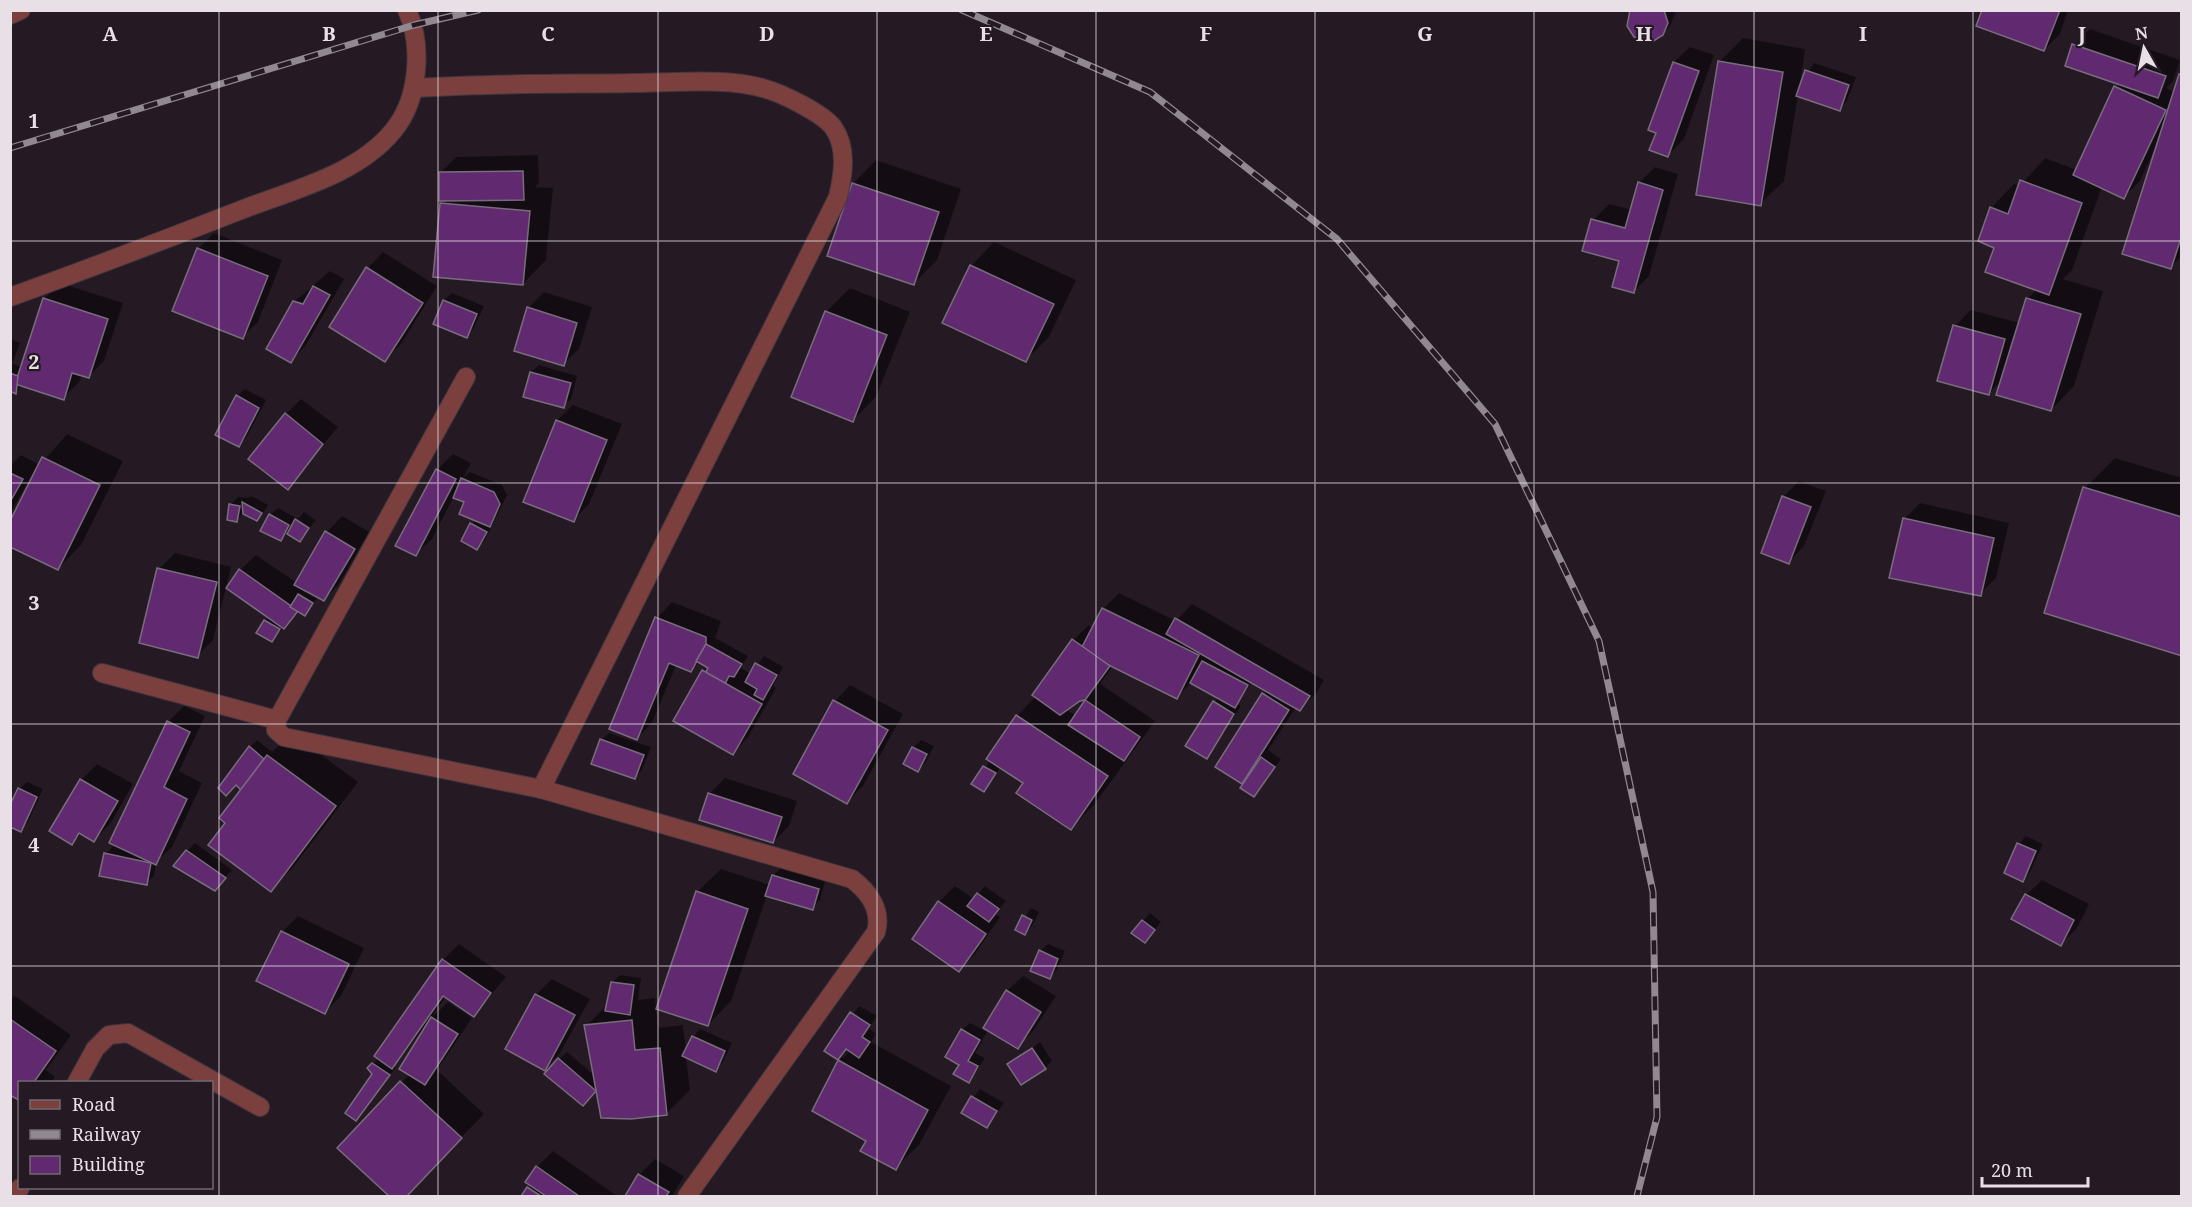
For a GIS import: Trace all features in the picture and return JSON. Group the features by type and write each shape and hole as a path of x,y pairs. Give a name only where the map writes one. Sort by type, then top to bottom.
{"street":[{"path":"10,15 21,10"},
{"path":"10,297 131,253 354,165 394,131 415,88 414,25 407,10"},
{"path":"415,88 518,83 706,82 765,89 820,115 833,128 841,145 844,168 838,198 542,789"},
{"path":"466,377 277,720 276,730 284,737 542,789 852,879 864,889 873,902 878,925 876,932 687,1197"},
{"path":"102,673 277,720"},
{"path":"78,1081 95,1049 109,1035 128,1033 260,1107"}],"building":[{"path":"1630,10 1664,10 1668,23 1663,35 1652,42 1634,37 1627,26"},
{"path":"1982,10 2060,10 2044,51 1976,26"},
{"path":"2072,44 2166,76 2158,98 2065,66"},
{"path":"1718,61 1783,72 1761,206 1696,195"},
{"path":"1673,62 1699,71 1668,157 1649,150 1656,133 1648,130"},
{"path":"1805,70 1849,85 1840,111 1796,96"},
{"path":"2179,74 2182,75 2182,235 2171,269 2122,254"},
{"path":"2114,86 2166,110 2124,199 2073,175"},
{"path":"523,171 524,200 439,201 439,172"},
{"path":"2020,180 2082,203 2049,295 1985,272 1994,248 1978,241 1990,207 2008,214"},
{"path":"1638,182 1663,190 1634,293 1612,287 1619,261 1582,251 1591,219 1625,228"},
{"path":"852,183 939,212 914,285 827,256"},
{"path":"440,203 530,211 523,285 433,277"},
{"path":"197,248 268,276 243,339 172,311"},
{"path":"970,265 1054,304 1026,362 942,323"},
{"path":"366,267 423,303 385,362 329,327"},
{"path":"313,286 330,295 291,363 266,349 293,301 303,304"},
{"path":"43,298 108,319 89,378 72,373 64,400 15,384"},
{"path":"2026,298 2081,314 2051,411 1996,395"},
{"path":"443,300 477,314 467,338 433,324"},
{"path":"527,307 577,323 564,366 514,351"},
{"path":"825,311 887,335 853,422 791,397"},
{"path":"1953,325 2005,339 1989,395 1937,381"},
{"path":"530,372 571,383 564,408 523,397"},
{"path":"10,373 18,376 16,394 10,391"},
{"path":"236,395 259,408 239,447 215,435"},
{"path":"285,413 323,444 288,490 248,459"},
{"path":"556,420 607,440 574,522 523,502"},
{"path":"42,457 100,485 58,570 10,547 10,521"},
{"path":"436,469 456,479 416,556 395,546"},
{"path":"10,473 23,479 10,502"},
{"path":"461,478 494,492 500,504 490,527 459,514 464,502 453,498"},
{"path":"2083,487 2182,517 2182,656 2044,613"},
{"path":"1782,496 1811,507 1789,564 1761,553"},
{"path":"242,502 262,513 257,521 243,514"},
{"path":"229,504 240,506 237,522 227,520"},
{"path":"269,514 289,525 281,541 260,531"},
{"path":"1903,518 1994,538 1981,596 1889,578"},
{"path":"295,519 309,528 300,542 287,534"},
{"path":"470,523 487,532 477,550 461,541"},
{"path":"325,531 355,549 324,601 294,585"},
{"path":"157,568 217,582 198,658 139,643"},
{"path":"239,569 298,611 284,629 226,588"},
{"path":"298,594 313,603 305,616 290,607"},
{"path":"1102,608 1199,655 1177,699 1080,651"},
{"path":"655,617 706,637 706,644 691,672 669,663 637,740 609,729"},
{"path":"1175,618 1310,696 1300,711 1166,634"},
{"path":"264,620 280,629 272,642 256,633"},
{"path":"1072,639 1110,666 1085,700 1060,715 1032,695"},
{"path":"706,644 742,664 734,677 729,676 725,684 705,673 708,668 696,661"},
{"path":"1202,661 1248,685 1235,708 1190,683"},
{"path":"755,663 777,675 763,700 754,695 757,689 745,682"},
{"path":"702,670 762,704 733,755 673,721"},
{"path":"1262,693 1289,710 1242,784 1215,767"},
{"path":"833,700 888,730 847,804 793,774"},
{"path":"1085,700 1140,737 1124,761 1068,725"},
{"path":"1213,701 1234,714 1207,759 1185,746"},
{"path":"1016,715 1108,776 1071,830 1016,793 1023,783 986,759"},
{"path":"167,721 190,732 164,787 187,799 156,865 109,843"},
{"path":"600,739 644,755 635,779 591,764"},
{"path":"249,746 264,759 241,790 236,785 226,796 218,788"},
{"path":"912,747 927,754 918,772 903,764"},
{"path":"267,755 336,806 271,892 208,845 225,823 219,818"},
{"path":"1261,757 1275,767 1254,797 1240,788"},
{"path":"983,766 996,773 984,792 971,784"},
{"path":"80,779 118,801 94,842 79,833 72,845 49,831"},
{"path":"18,788 37,797 21,832 10,827 10,805"},
{"path":"708,793 782,817 773,843 699,820"},
{"path":"2017,843 2036,851 2023,882 2004,873"},
{"path":"186,850 226,878 215,891 173,866"},
{"path":"104,853 151,863 147,885 99,876"},
{"path":"772,875 819,889 813,910 765,896"},
{"path":"696,891 748,909 708,1026 656,1009"},
{"path":"977,893 999,909 989,922 967,906"},
{"path":"2025,894 2074,920 2061,946 2011,919"},
{"path":"938,901 986,934 959,972 912,939"},
{"path":"1022,915 1032,920 1025,935 1015,930"},
{"path":"1142,920 1155,930 1145,943 1131,933"},
{"path":"281,931 349,964 325,1014 256,981"},
{"path":"1039,950 1058,959 1050,979 1030,971"},
{"path":"442,959 491,993 474,1017 443,996 392,1069 374,1056"},
{"path":"611,982 634,985 630,1015 605,1011"},
{"path":"1006,990 1041,1012 1018,1049 983,1028"},
{"path":"535,994 575,1015 545,1071 505,1049"},
{"path":"850,1012 870,1025 862,1037 870,1042 859,1058 846,1049 838,1060 824,1051"},
{"path":"431,1017 458,1034 425,1085 399,1069"},
{"path":"10,1019 56,1051 35,1081 18,1081 18,1100 10,1095"},
{"path":"632,1020 635,1050 660,1048 667,1115 631,1119 601,1118 584,1025"},
{"path":"961,1029 980,1040 968,1061 978,1066 969,1083 953,1074 959,1065 945,1057"},
{"path":"692,1036 725,1051 716,1072 682,1056"},
{"path":"1032,1048 1046,1069 1021,1085 1007,1064"},
{"path":"558,1058 596,1091 583,1106 544,1074"},
{"path":"838,1060 928,1110 896,1170 860,1151 866,1141 812,1111"},
{"path":"372,1063 390,1075 356,1121 345,1113 372,1074 367,1068"},
{"path":"400,1081 462,1138 407,1196 389,1196 337,1148"},
{"path":"971,1096 997,1111 987,1128 961,1113"},
{"path":"536,1166 579,1196 546,1196 525,1182"},
{"path":"638,1174 669,1192 666,1196 625,1196"},
{"path":"527,1187 541,1196 521,1196"}],"railway":[{"path":"10,148 414,25 478,10"},
{"path":"962,10 1150,92 1337,239 1495,424 1599,641 1653,892 1657,1117 1637,1196"}]}
